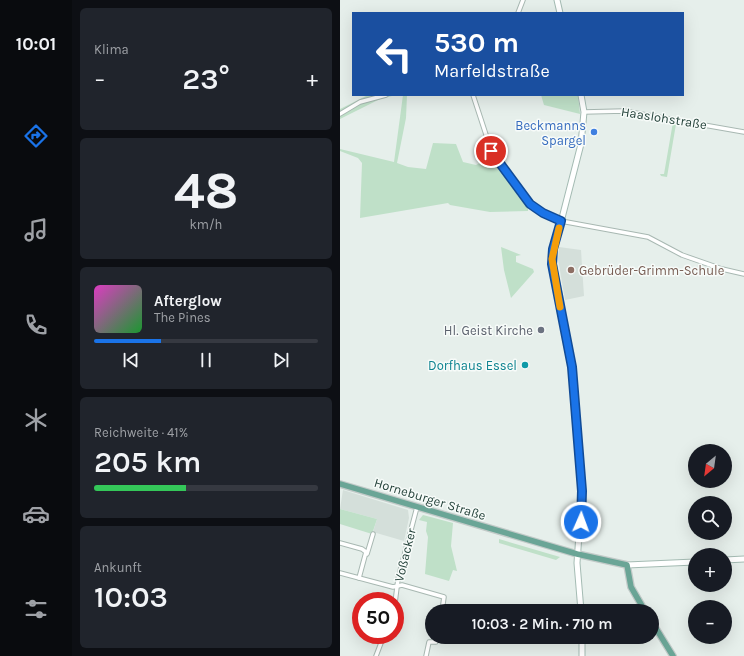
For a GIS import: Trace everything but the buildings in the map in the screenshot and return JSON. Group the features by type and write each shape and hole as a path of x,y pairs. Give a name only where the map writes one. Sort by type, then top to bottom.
{"main road":[{"path":"557,0 560,12"},
{"path":"580,604 577,554 581,525 582,491 572,367 552,259 582,144 584,112 582,96"},
{"name":"Horneburger Straße","path":"340,484 577,554 627,565"},
{"path":"732,560 744,559"},
{"path":"641,604 631,587 627,565 688,562"},
{"path":"659,633 673,656"},
{"path":"582,644 582,656"}],"street":[{"path":"518,12 523,0"},
{"path":"340,114 360,102 382,96"},
{"path":"473,96 493,156 530,204 543,213 561,221 648,237 668,250 722,269 744,274"},
{"name":"Haaslohstraße","path":"584,112 624,111 744,132"},
{"name":"Voßacker","path":"396,592 417,507"},
{"path":"359,578 373,534"},
{"path":"340,543 362,549 366,554"},
{"path":"340,573 397,587 402,585 444,597 443,604"},
{"path":"376,656 381,644"},
{"path":"426,656 429,644"}],"shaded area":[{"name":"Gebrüder-Grimm-Schule","path":"559,247 581,250 584,296 565,300 558,259"},
{"path":"343,490 408,510 409,518 404,541 373,532 377,519 340,509"}],"green space":[{"path":"366,96 392,96 380,99 340,119 340,109"},
{"path":"403,96 407,96 406,118 397,163 408,167 426,169 433,143 456,144 463,162 476,165 491,157 517,195 528,206 528,211 490,212 450,205 448,203 360,218 362,163 358,158 340,151 340,149 394,162"},
{"path":"541,96 578,96 580,114 544,105"},
{"path":"660,118 674,121 676,124 667,177 661,176 660,174 664,174 673,122"},
{"path":"501,247 521,255 516,256 516,262 533,269 534,272 511,298 504,270"},
{"path":"340,509 377,519 372,534 340,524"},
{"path":"423,515 453,523 451,546 457,571 453,570 449,581 425,574 428,537 426,531 427,522 419,520"},
{"path":"499,539 560,557 556,560 499,543"}],"slow traffic":[{"path":"559,228 552,254 552,264 560,307"}],"place":[{"name":"Beckmanns Spargel","path":"594,132"},
{"name":"Gebrüder-Grimm-Schule","path":"571,270"},
{"name":"Hl. Geist Kirche","path":"541,330"},
{"name":"Dorfhaus Essel","path":"525,365"}],"route":[{"path":"491,151 493,156 530,204 543,213 561,221 553,249 552,264 572,367 582,491 581,522"}]}
